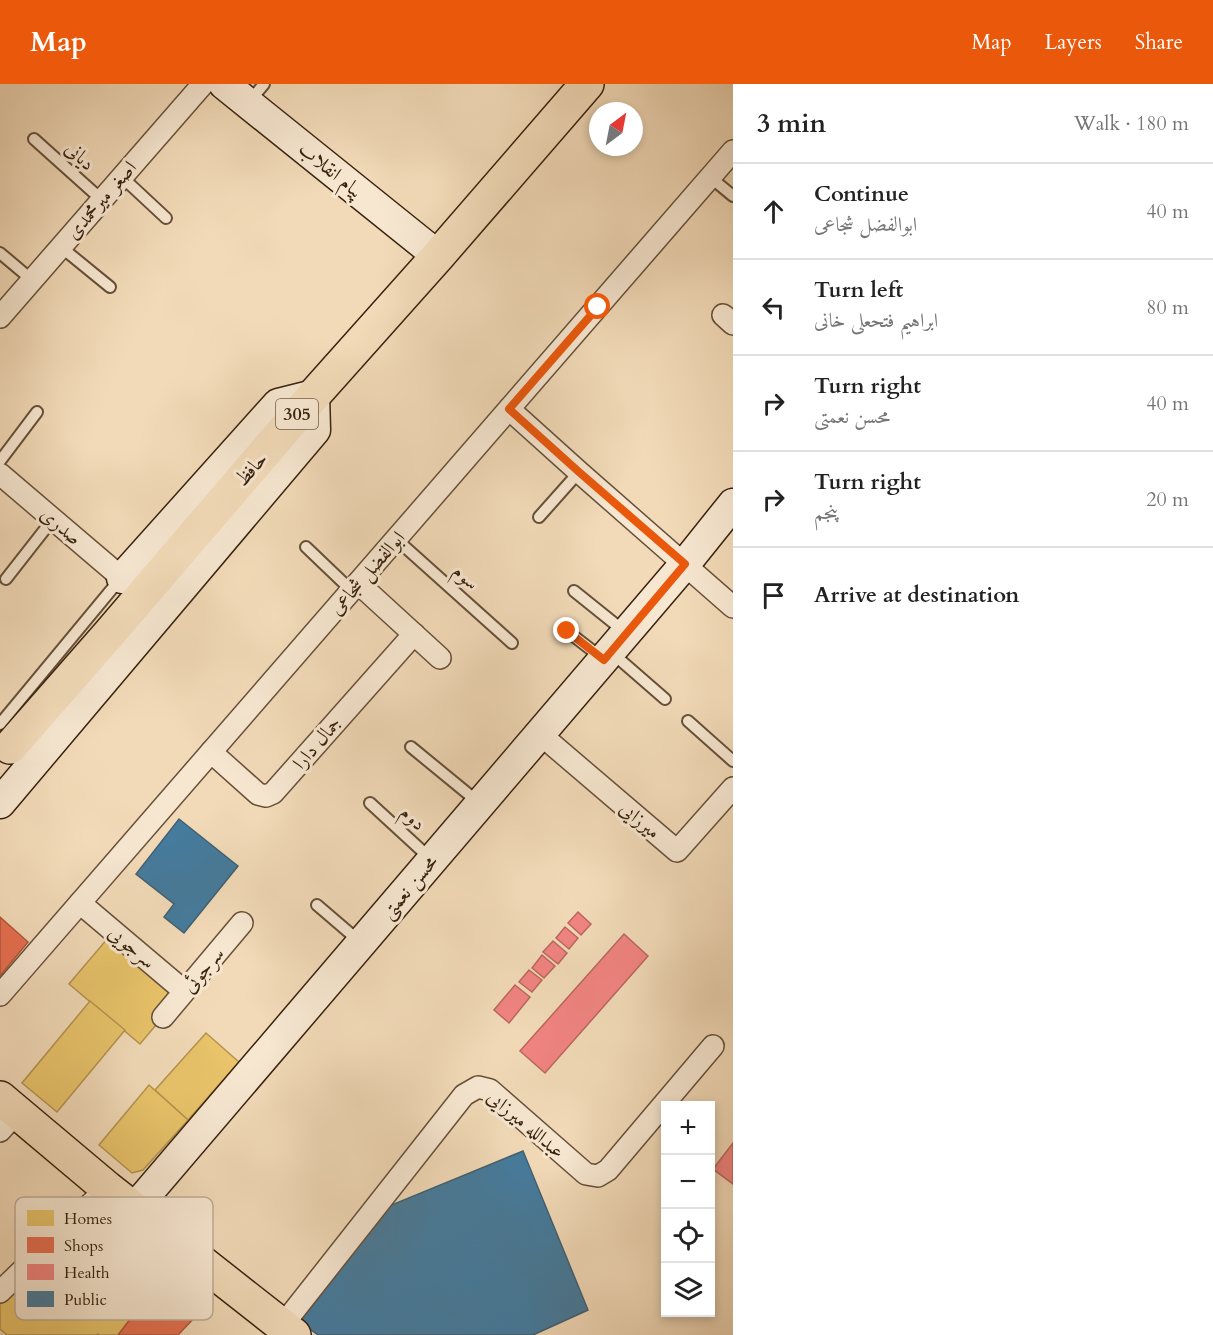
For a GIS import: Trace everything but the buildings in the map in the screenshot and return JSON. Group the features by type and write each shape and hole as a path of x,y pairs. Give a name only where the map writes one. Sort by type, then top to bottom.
{"main road":[{"name":"حافظ","path":"5,735 117,625 314,395 588,84"},
{"path":"7,1117 119,1197"},
{"path":"213,1272 288,1331"}],"street":[{"name":"اصغر میرمحمدی","path":"0,317 203,84"},
{"name":"پیام انقلاب","path":"224,84 256,94 438,256"},
{"name":"ابوالفضل شجاعی","path":"0,995 733,151"},
{"path":"122,578 278,404 314,395"},
{"name":"305","path":"0,803 315,430 314,395"},
{"path":"509,409 733,607"},
{"name":"صدری","path":"0,474 122,578"},
{"name":"محسن نعمتی","path":"144,1197 614,648 733,504"},
{"path":"355,587 440,658"},
{"name":"جمال دارا","path":"212,752 258,794 266,796 273,793 414,634"},
{"name":"میرزایی","path":"540,734 677,851 733,789"},
{"name":"سرجویی","path":"80,903 184,991"},
{"name":"سرجوئی","path":"163,1017 242,922"},
{"name":"عبدالله میرزایی","path":"288,1331 464,1095 478,1087 490,1090 586,1174 598,1176 608,1170 713,1046"},
{"path":"98,1197 107,1188"},
{"path":"0,1292 15,1277"}],"lane":[{"name":"دیانی","path":"34,139 102,200"},
{"path":"122,177 166,218"},
{"path":"710,177 733,196"},
{"path":"61,247 110,287"},
{"path":"0,253 32,280"},
{"path":"0,462 37,412"},
{"path":"539,517 579,472"},
{"path":"6,579 53,519"},
{"name":"سوم","path":"396,539 512,643"},
{"path":"306,547 355,587"},
{"path":"5,735 122,578"},
{"path":"574,591 614,648 665,699"},
{"path":"567,631 614,648"},
{"path":"688,721 733,761"},
{"path":"411,747 480,804"},
{"name":"دوم","path":"370,803 432,860"},
{"path":"317,905 362,943"},
{"path":"46,1151 103,1197"}],"route":[{"path":"567,631 604,660 685,564 509,409 598,307"}]}
